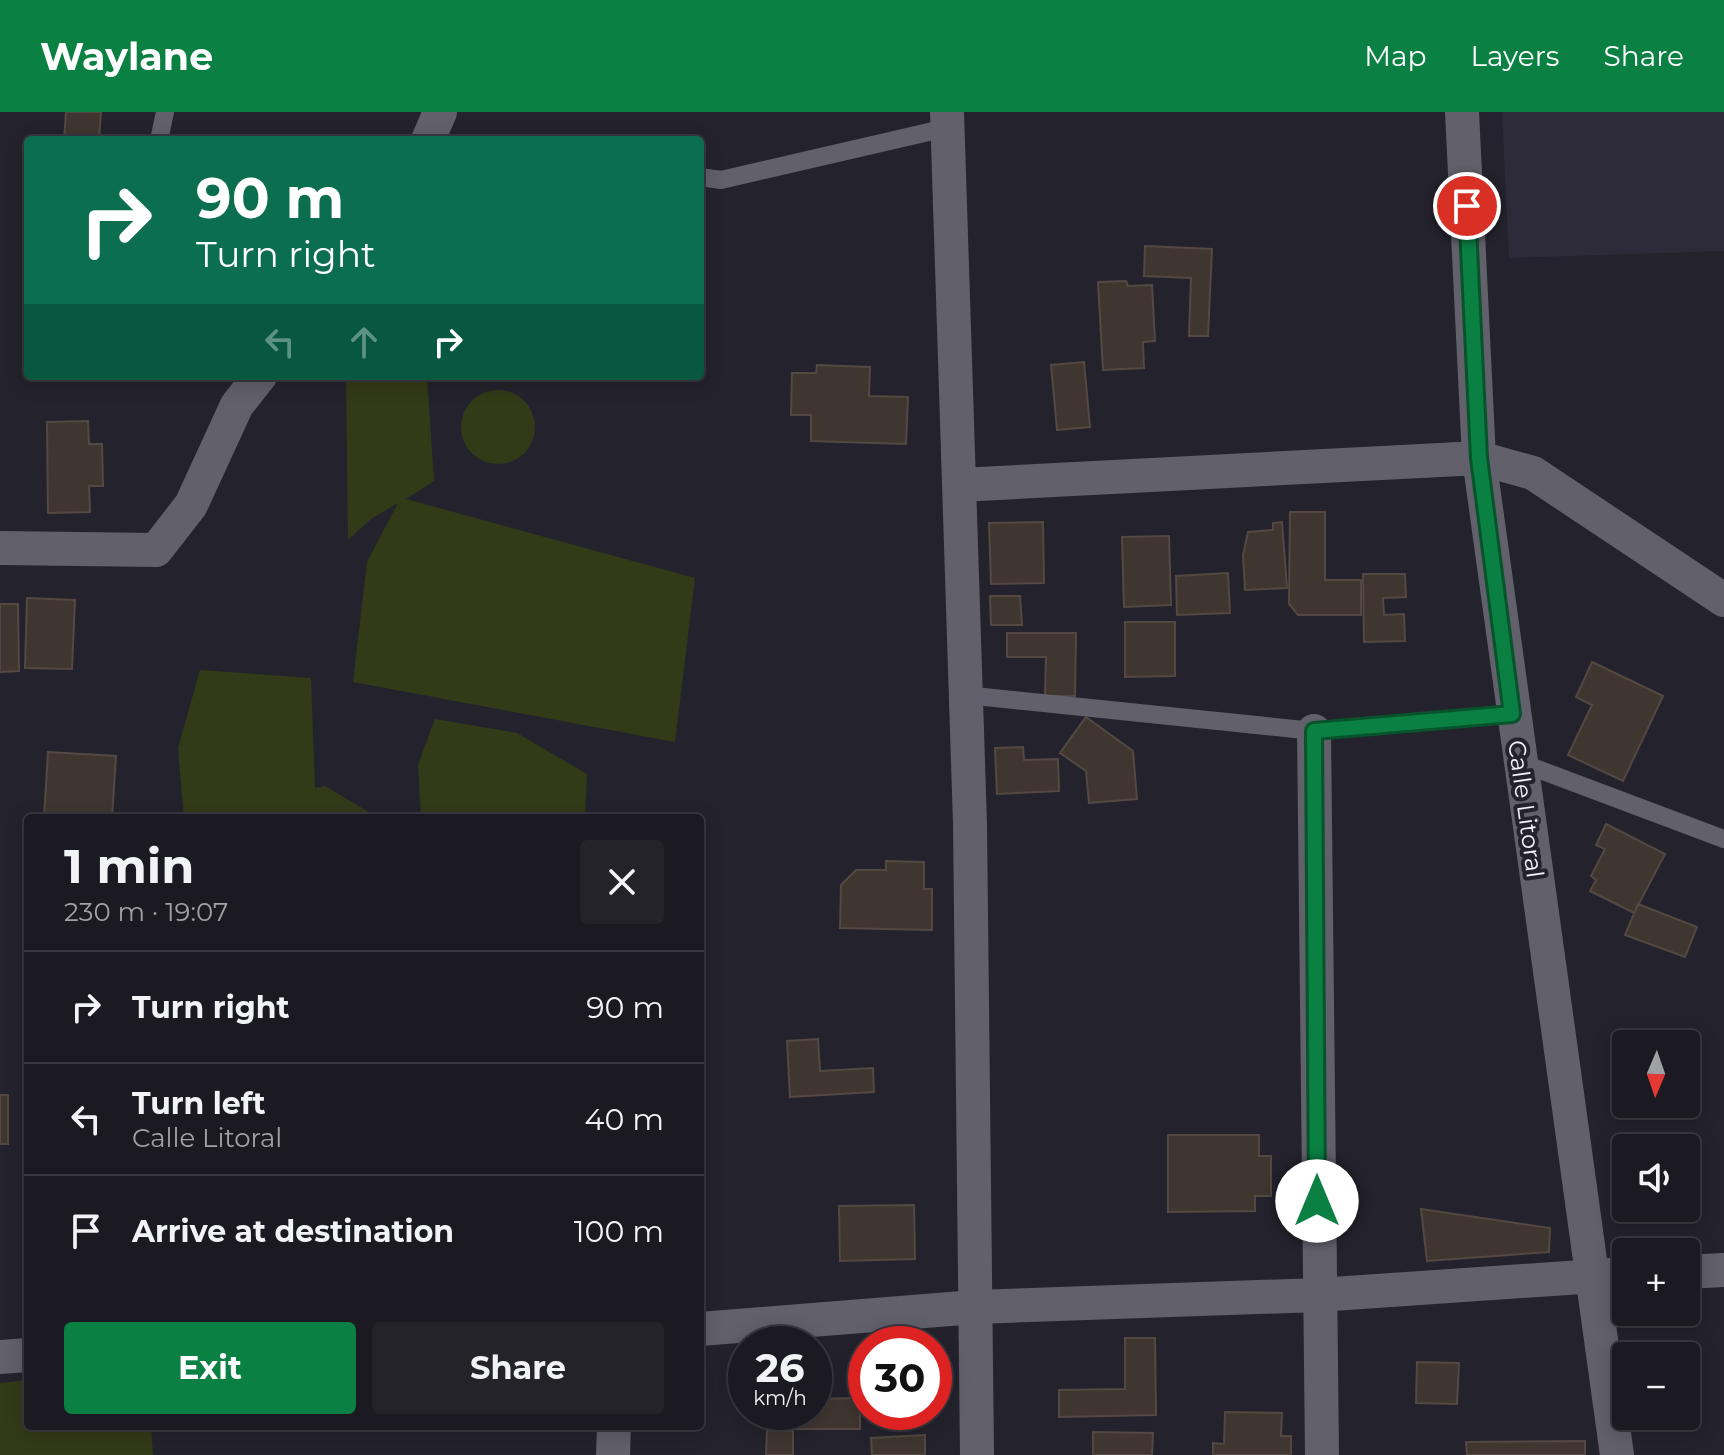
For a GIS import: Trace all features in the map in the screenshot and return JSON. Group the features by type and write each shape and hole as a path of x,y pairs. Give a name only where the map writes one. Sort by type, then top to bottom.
{"street":[{"path":"430,136 440,112"},
{"name":"Calle Litoral","path":"1462,112 1479,458 1512,714 1617,1455"},
{"path":"946,120 970,824 977,1455"},
{"path":"0,548 156,550 191,505 237,405 257,380"},
{"path":"959,485 1479,458 1533,473 1724,600"},
{"path":"1314,731 1322,1455"},
{"path":"1700,1271 1724,1270"},
{"path":"704,1329 975,1307 1318,1295 1612,1275"},
{"path":"0,1357 24,1355"},
{"path":"613,1455 614,1430"}],"lane":[{"path":"160,136 165,112"},
{"path":"704,178 721,180 946,120"},
{"path":"965,695 1314,731 1512,714"},
{"path":"1519,762 1724,839"}],"shaded area":[{"path":"1502,112 1724,112 1724,251 1509,258"}],"green space":[{"path":"346,380 427,380 434,481 406,499 695,578 675,742 353,682 367,562 398,503 371,519 348,540"},
{"path":"498,390 512,393 524,401 532,413 535,427 532,441 524,453 512,461 498,464 484,461 472,453 464,441 461,427 464,413 472,401 484,393"},
{"path":"200,670 311,678 315,788 325,786 372,814 184,814 178,748"},
{"path":"435,719 517,733 587,774 585,814 421,814 418,765"},
{"path":"24,1380 24,1430 151,1430 153,1455 0,1455 0,1383"}],"building":[{"path":"66,112 101,112 99,136 64,136"},
{"path":"1145,246 1212,249 1208,336 1189,336 1191,278 1144,276"},
{"path":"1126,281 1128,286 1152,285 1155,341 1143,342 1144,368 1103,370 1098,282"},
{"path":"1084,362 1090,427 1057,430 1051,365"},
{"path":"817,365 870,367 869,396 908,397 906,444 811,441 811,415 791,415 792,373 816,373"},
{"path":"88,421 89,444 102,444 103,486 89,486 90,512 48,513 47,422"},
{"path":"1290,512 1325,512 1325,580 1361,580 1361,615 1298,615 1289,604"},
{"path":"1043,522 1044,583 991,584 989,523"},
{"path":"1282,522 1287,588 1245,590 1243,555 1248,532 1273,530 1273,523"},
{"path":"1169,536 1171,605 1124,607 1122,537"},
{"path":"1228,573 1230,613 1177,615 1176,576"},
{"path":"1363,574 1405,574 1406,597 1383,598 1384,615 1404,614 1405,641 1364,642"},
{"path":"990,596 1020,596 1022,625 991,625"},
{"path":"27,598 75,600 72,669 25,668"},
{"path":"0,604 18,604 19,671 0,672"},
{"path":"1125,622 1175,622 1175,676 1125,677"},
{"path":"1007,633 1076,633 1075,696 1045,696 1046,657 1007,657"},
{"path":"1592,662 1663,696 1623,781 1568,755 1592,705 1576,697"},
{"path":"1086,717 1133,751 1137,799 1089,803 1086,771 1060,753"},
{"path":"1023,747 1024,760 1058,759 1059,791 997,794 995,748"},
{"path":"48,752 116,756 112,814 44,814"},
{"path":"1606,824 1665,854 1634,913 1590,891 1596,880 1591,876 1605,849 1596,845"},
{"path":"886,861 924,862 924,889 932,889 932,930 840,928 841,885 856,870 886,870"},
{"path":"1638,904 1697,927 1685,957 1625,935"},
{"path":"818,1039 820,1071 873,1068 874,1092 790,1097 787,1041"},
{"path":"0,1095 8,1095 8,1144 0,1144"},
{"path":"1168,1135 1259,1135 1259,1156 1271,1156 1271,1196 1255,1196 1255,1211 1168,1212"},
{"path":"914,1205 915,1259 840,1261 839,1206"},
{"path":"1421,1209 1550,1228 1549,1252 1427,1261"},
{"path":"1125,1338 1155,1338 1156,1415 1059,1417 1059,1390 1125,1389"},
{"path":"1417,1362 1459,1363 1457,1404 1416,1403"},
{"path":"848,1398 848,1429 832,1429 832,1399"},
{"path":"1225,1412 1282,1413 1281,1436 1291,1436 1291,1455 1213,1455 1213,1443 1224,1444"},
{"path":"767,1430 793,1431 793,1455 766,1455"},
{"path":"1093,1432 1153,1433 1152,1455 1093,1455"},
{"path":"925,1435 925,1455 872,1455 871,1438"},
{"path":"1585,1441 1585,1455 1467,1455 1466,1442"}],"route":[{"path":"1317,1201 1314,731 1512,714 1479,458 1467,206"}]}
